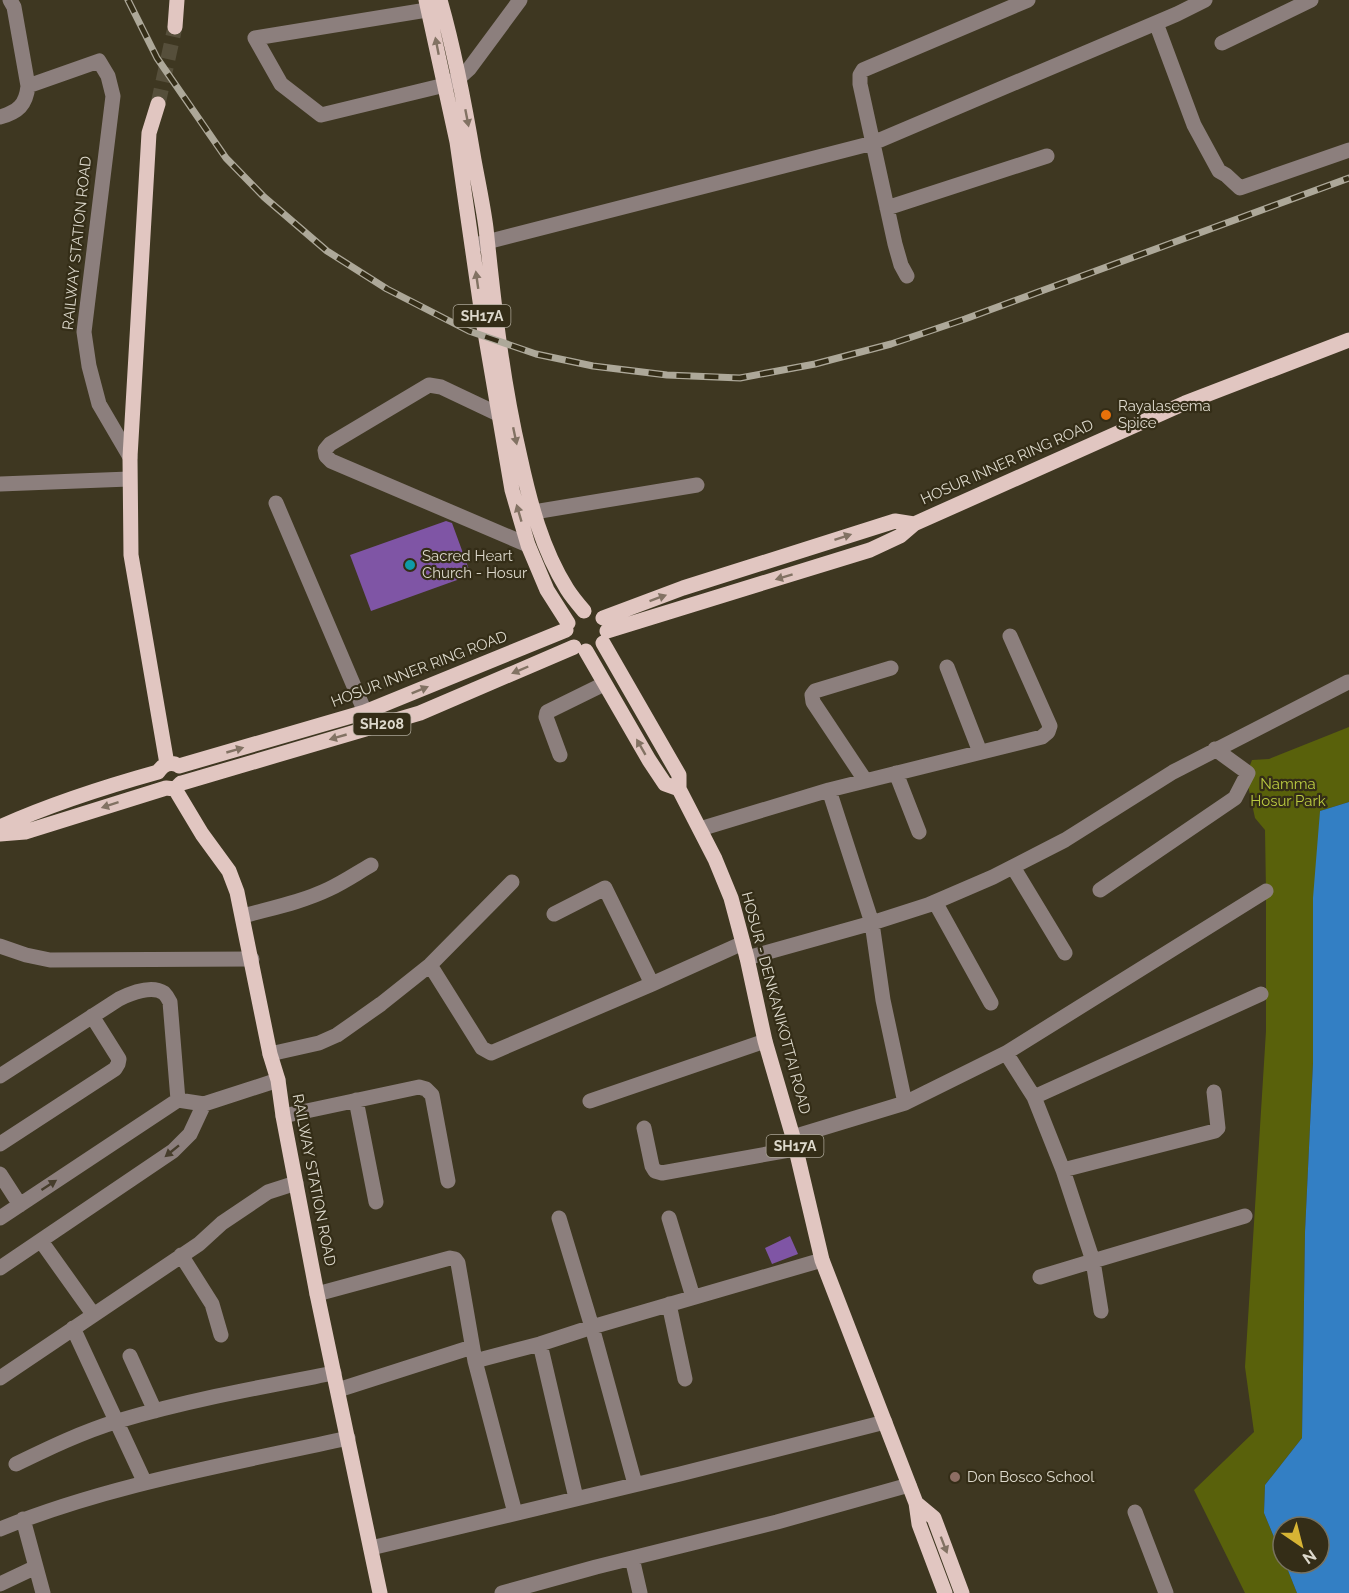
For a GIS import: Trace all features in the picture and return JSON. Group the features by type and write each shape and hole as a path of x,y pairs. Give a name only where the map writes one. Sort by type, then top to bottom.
{"main road":[{"path":"175,27 177,0"},
{"name":"HOSUR - DENKANIKOTTAI ROAD","path":"435,4 450,34 452,81 469,125 485,226 479,244 498,414 512,490 528,545 547,590 567,627 567,636 580,649 604,684 648,760 665,784 679,789"},
{"path":"158,104 149,133 129,479 131,555 168,767 158,779 161,784 174,786 184,772 168,767"},
{"name":"HOSUR - DENKANIKOTTAI ROAD","path":"479,244 525,484 534,512 551,559 568,590 584,610 598,614 679,775 679,789 723,876 747,958 765,1041 794,1143 822,1260 916,1503 919,1524 945,1593"},
{"name":"HOSUR INNER RING ROAD","path":"605,631 870,550 900,536 914,524 1185,403 1349,340"},
{"path":"567,627 572,617 584,610"},
{"name":"HOSUR INNER RING ROAD","path":"0,826 107,786 365,712 567,627"},
{"path":"580,649 599,648 605,631"},
{"name":"SH208","path":"0,834 25,832 420,713 580,649"},
{"name":"RAILWAY STATION ROAD","path":"174,786 202,834 229,871 237,892 270,1054 278,1080 317,1294 380,1593"},
{"name":"HOSUR - DENKANIKOTTAI ROAD","path":"916,1503 934,1518 962,1593"}],"street":[{"path":"0,117 15,112 24,104 28,86 14,7 10,0"},
{"path":"435,4 255,38 281,84 321,115 452,81 469,69 520,0"},
{"path":"907,276 901,265 887,208 860,75 863,70 1028,0"},
{"path":"479,244 873,143 1205,0"},
{"path":"1222,43 1305,1"},
{"path":"1156,23 1194,125 1219,171 1240,188 1349,150"},
{"name":"RAILWAY STATION ROAD","path":"28,86 99,61 108,76 113,96 84,332 88,366 99,404 130,458"},
{"path":"887,208 1047,156"},
{"path":"498,414 441,387 429,385 330,444 325,450 326,456 331,461 528,545"},
{"path":"0,484 129,479"},
{"path":"534,512 697,485"},
{"path":"276,503 365,712"},
{"path":"700,829 865,780 1042,737 1048,732 1050,726 1010,636"},
{"path":"947,667 980,752"},
{"path":"865,780 813,702 812,695 815,692 891,668"},
{"path":"747,958 872,923 935,902 993,877 1065,840 1173,772 1348,682"},
{"path":"560,755 546,717 547,712 604,684"},
{"path":"1100,890 1235,798 1248,773 1215,749"},
{"path":"896,773 919,832"},
{"path":"829,790 872,923 883,1000 905,1103"},
{"path":"243,916 291,903 331,888 370,865"},
{"path":"1013,867 1065,953"},
{"path":"554,914 602,881 652,984"},
{"path":"270,1054 320,1043 337,1035 381,1004 430,965 512,882"},
{"path":"644,1128 652,1166 655,1171 662,1173 794,1143 905,1103 1006,1053 1266,891"},
{"path":"935,902 991,1003"},
{"path":"430,965 482,1048 490,1053 743,943"},
{"path":"0,946 26,956 50,960 252,959"},
{"path":"0,1077 119,999 135,991 155,990 165,994 170,1002 178,1100"},
{"path":"1034,1096 1261,994"},
{"path":"0,1144 115,1069 118,1059 92,1016"},
{"path":"590,1101 765,1041"},
{"path":"1006,1053 1034,1096 1063,1170 1093,1261 1101,1311"},
{"path":"0,1218 178,1100 204,1104 278,1080"},
{"path":"283,1116 418,1088 426,1089 432,1095 448,1181"},
{"path":"1063,1170 1215,1131 1218,1128 1214,1092"},
{"path":"356,1100 376,1202"},
{"path":"0,1268 173,1151 190,1134 204,1104"},
{"path":"0,1174 20,1205"},
{"path":"0,1378 199,1244 222,1223 268,1192 296,1183"},
{"path":"1040,1277 1245,1216"},
{"path":"559,1218 635,1484"},
{"path":"669,1218 693,1297"},
{"path":"41,1241 93,1314"},
{"path":"181,1256 212,1304 221,1335"},
{"path":"317,1294 450,1258 455,1259 458,1263 473,1354 515,1513"},
{"path":"338,1390 473,1354 540,1344 822,1260"},
{"path":"669,1304 686,1379"},
{"path":"73,1328 145,1483"},
{"path":"540,1344 576,1498"},
{"path":"130,1356 155,1411"},
{"path":"16,1464 72,1438 155,1411 192,1401 334,1373"},
{"path":"371,1548 885,1422"},
{"path":"0,1529 23,1519 145,1483 348,1438"},
{"path":"502,1593 542,1588 632,1558 777,1522 909,1485"},
{"path":"1135,1512 1166,1593"},
{"path":"23,1519 43,1593"},
{"path":"632,1558 640,1593"},
{"path":"0,1584 36,1568"}],"green space":[{"name":"Namma Hosur Park","path":"1349,727 1349,802 1320,811 1313,1063 1305,1232 1302,1438 1265,1485 1264,1513 1271,1530 1271,1575 1290,1575 1297,1593 1245,1593 1194,1490 1254,1432 1245,1367 1266,1031 1266,891 1265,830 1255,818 1246,776 1252,760 1269,759"}],"water":[{"path":"1349,802 1349,1593 1297,1593 1290,1575 1331,1575 1331,1515 1271,1515 1271,1530 1264,1513 1265,1485 1302,1438 1305,1232 1313,1063 1313,898 1320,811"}],"building":[{"name":"Sacred Heart Church - Hosur","path":"446,521 452,523 471,575 371,611 350,555"},
{"path":"790,1236 798,1254 772,1264 765,1248"}],"tunnel":[{"path":"158,104 175,27"}],"railway":[{"path":"128,0 157,58 226,158 264,197 327,251 387,289 469,331 536,354 593,366 667,375 740,378 815,364 891,344 965,319 1349,178"}],"place":[{"name":"Rayalaseema Spice","path":"1106,415"},
{"name":"Sacred Heart Church - Hosur","path":"410,565"},
{"name":"Don Bosco School","path":"955,1477"}]}
